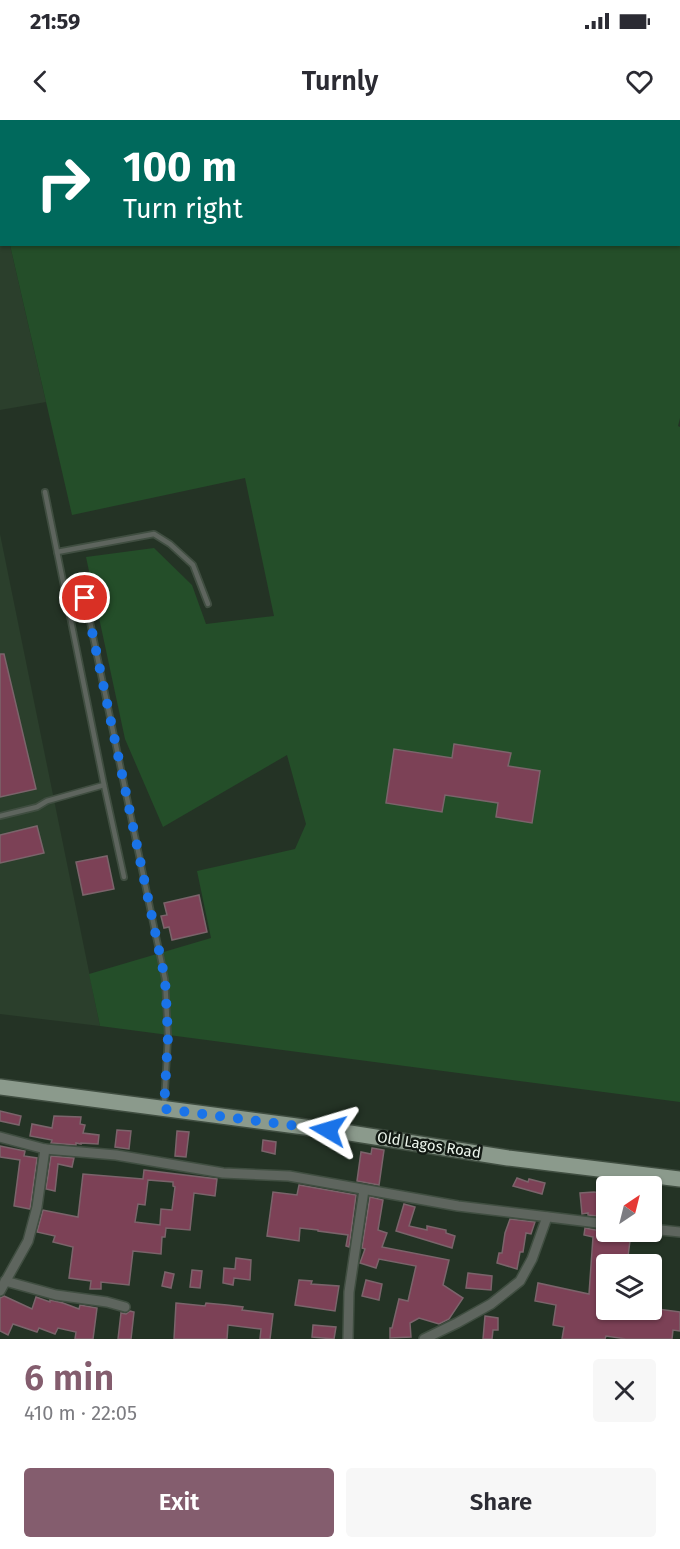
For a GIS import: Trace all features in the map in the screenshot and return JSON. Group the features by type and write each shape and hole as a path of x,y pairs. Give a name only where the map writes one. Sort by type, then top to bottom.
{"main road":[{"name":"Old Lagos Road","path":"0,1087 350,1133 508,1158 680,1179"}],"street":[{"path":"0,1137 45,1149 116,1155 223,1173 289,1176 458,1206 596,1223"},
{"path":"0,1291 28,1241 37,1207 45,1149"},
{"path":"348,1339 349,1292 364,1190"},
{"path":"424,1339 491,1304 520,1281 532,1259 547,1217"},
{"path":"662,1230 680,1232"},
{"path":"5,1281 56,1295 107,1302 125,1308"}],"lane":[{"path":"45,492 124,877"},
{"path":"57,552 154,534 170,544 193,565 208,604"},
{"path":"85,598 165,979 168,1036 164,1109"},
{"path":"0,816 37,807 47,801 104,785"}],"shaded area":[{"path":"0,246 10,246 46,402 0,410"},
{"path":"0,534 100,1026 0,1014"}],"green space":[{"path":"10,246 680,246 680,418 678,426 680,427 680,1102 100,1026 89,974 211,938 197,871 295,849 306,824 287,755 163,827 125,739 86,557 154,548 192,585 206,624 274,616 245,478 72,515"}],"building":[{"path":"0,654 4,654 36,789 0,797"},
{"path":"454,744 511,753 508,766 540,771 532,823 496,817 498,803 445,795 442,812 386,803 394,749 452,758"},
{"path":"37,826 44,853 0,863 0,835"},
{"path":"107,856 114,889 83,895 76,862"},
{"path":"199,895 207,932 172,940 169,927 164,928 161,916 167,915 164,903"},
{"path":"0,1111 21,1116 19,1125 0,1121"},
{"path":"54,1116 81,1117 80,1124 85,1125 83,1133 99,1135 98,1144 51,1143 52,1140 30,1136 32,1124 52,1128"},
{"path":"117,1130 131,1131 129,1149 115,1147"},
{"path":"177,1131 189,1132 186,1157 175,1156"},
{"path":"263,1140 276,1142 275,1154 262,1151"},
{"path":"0,1146 25,1151 24,1156 37,1158 30,1209 14,1206 20,1160 0,1157"},
{"path":"372,1148 384,1150 379,1185 357,1181 361,1152 371,1154"},
{"path":"51,1156 74,1158 72,1167 58,1164 55,1191 46,1189"},
{"path":"144,1170 217,1179 215,1196 194,1193 190,1230 166,1228 165,1237 162,1237 161,1254 133,1251 129,1285 101,1282 101,1289 90,1289 91,1281 69,1278 73,1247 53,1242 55,1236 37,1232 43,1210 78,1217 83,1174 143,1179","holes":["148,1180 173,1182 175,1187 172,1210 161,1209 160,1225 135,1222 138,1204 145,1205"]},
{"path":"517,1178 528,1182 529,1179 545,1183 542,1194 513,1186"},
{"path":"299,1185 356,1195 349,1247 346,1246 348,1235 318,1230 300,1228 299,1241 267,1236 273,1192 297,1195"},
{"path":"596,1192 596,1216 582,1214 580,1193"},
{"path":"370,1197 383,1200 378,1230 387,1233 382,1247 449,1260 443,1285 463,1298 449,1319 439,1324 419,1318 410,1323 411,1337 390,1338 390,1328 392,1328 399,1299 408,1301 416,1266 379,1259 376,1268 360,1263 365,1249 362,1248"},
{"path":"404,1204 415,1207 409,1226 427,1230 427,1226 446,1230 446,1233 455,1236 452,1248 396,1231"},
{"path":"510,1219 535,1222 531,1234 526,1233 517,1269 497,1263 499,1253 502,1253"},
{"path":"585,1228 596,1230 596,1242 630,1242 628,1254 596,1254 596,1320 662,1320 662,1310 680,1312 680,1331 673,1330 672,1339 626,1339 606,1336 605,1339 562,1339 564,1327 553,1325 556,1305 535,1301 538,1283 589,1294 593,1237 584,1235"},
{"path":"236,1258 251,1260 250,1280 234,1278 233,1285 223,1283 224,1268 235,1269"},
{"path":"192,1270 202,1271 200,1288 190,1287"},
{"path":"165,1272 174,1274 171,1288 162,1286"},
{"path":"468,1273 492,1276 491,1290 466,1288"},
{"path":"299,1280 312,1281 311,1284 339,1286 335,1311 295,1305"},
{"path":"366,1280 382,1284 379,1300 362,1296"},
{"path":"4,1296 32,1309 36,1297 79,1309 80,1305 97,1308 93,1339 75,1339 76,1332 58,1328 55,1334 39,1328 37,1332 13,1324 8,1335 0,1331 0,1298"},
{"path":"176,1303 205,1306 206,1303 227,1305 243,1307 242,1310 273,1314 270,1339 260,1339 261,1329 228,1325 227,1339 174,1339"},
{"path":"130,1311 134,1312 131,1339 118,1339 121,1313 126,1314"},
{"path":"485,1316 498,1318 498,1330 493,1330 492,1339 483,1339"},
{"path":"313,1325 336,1327 334,1339 312,1337"}],"route":[{"path":"85,598 165,979 168,1036 164,1109 328,1130"}]}
